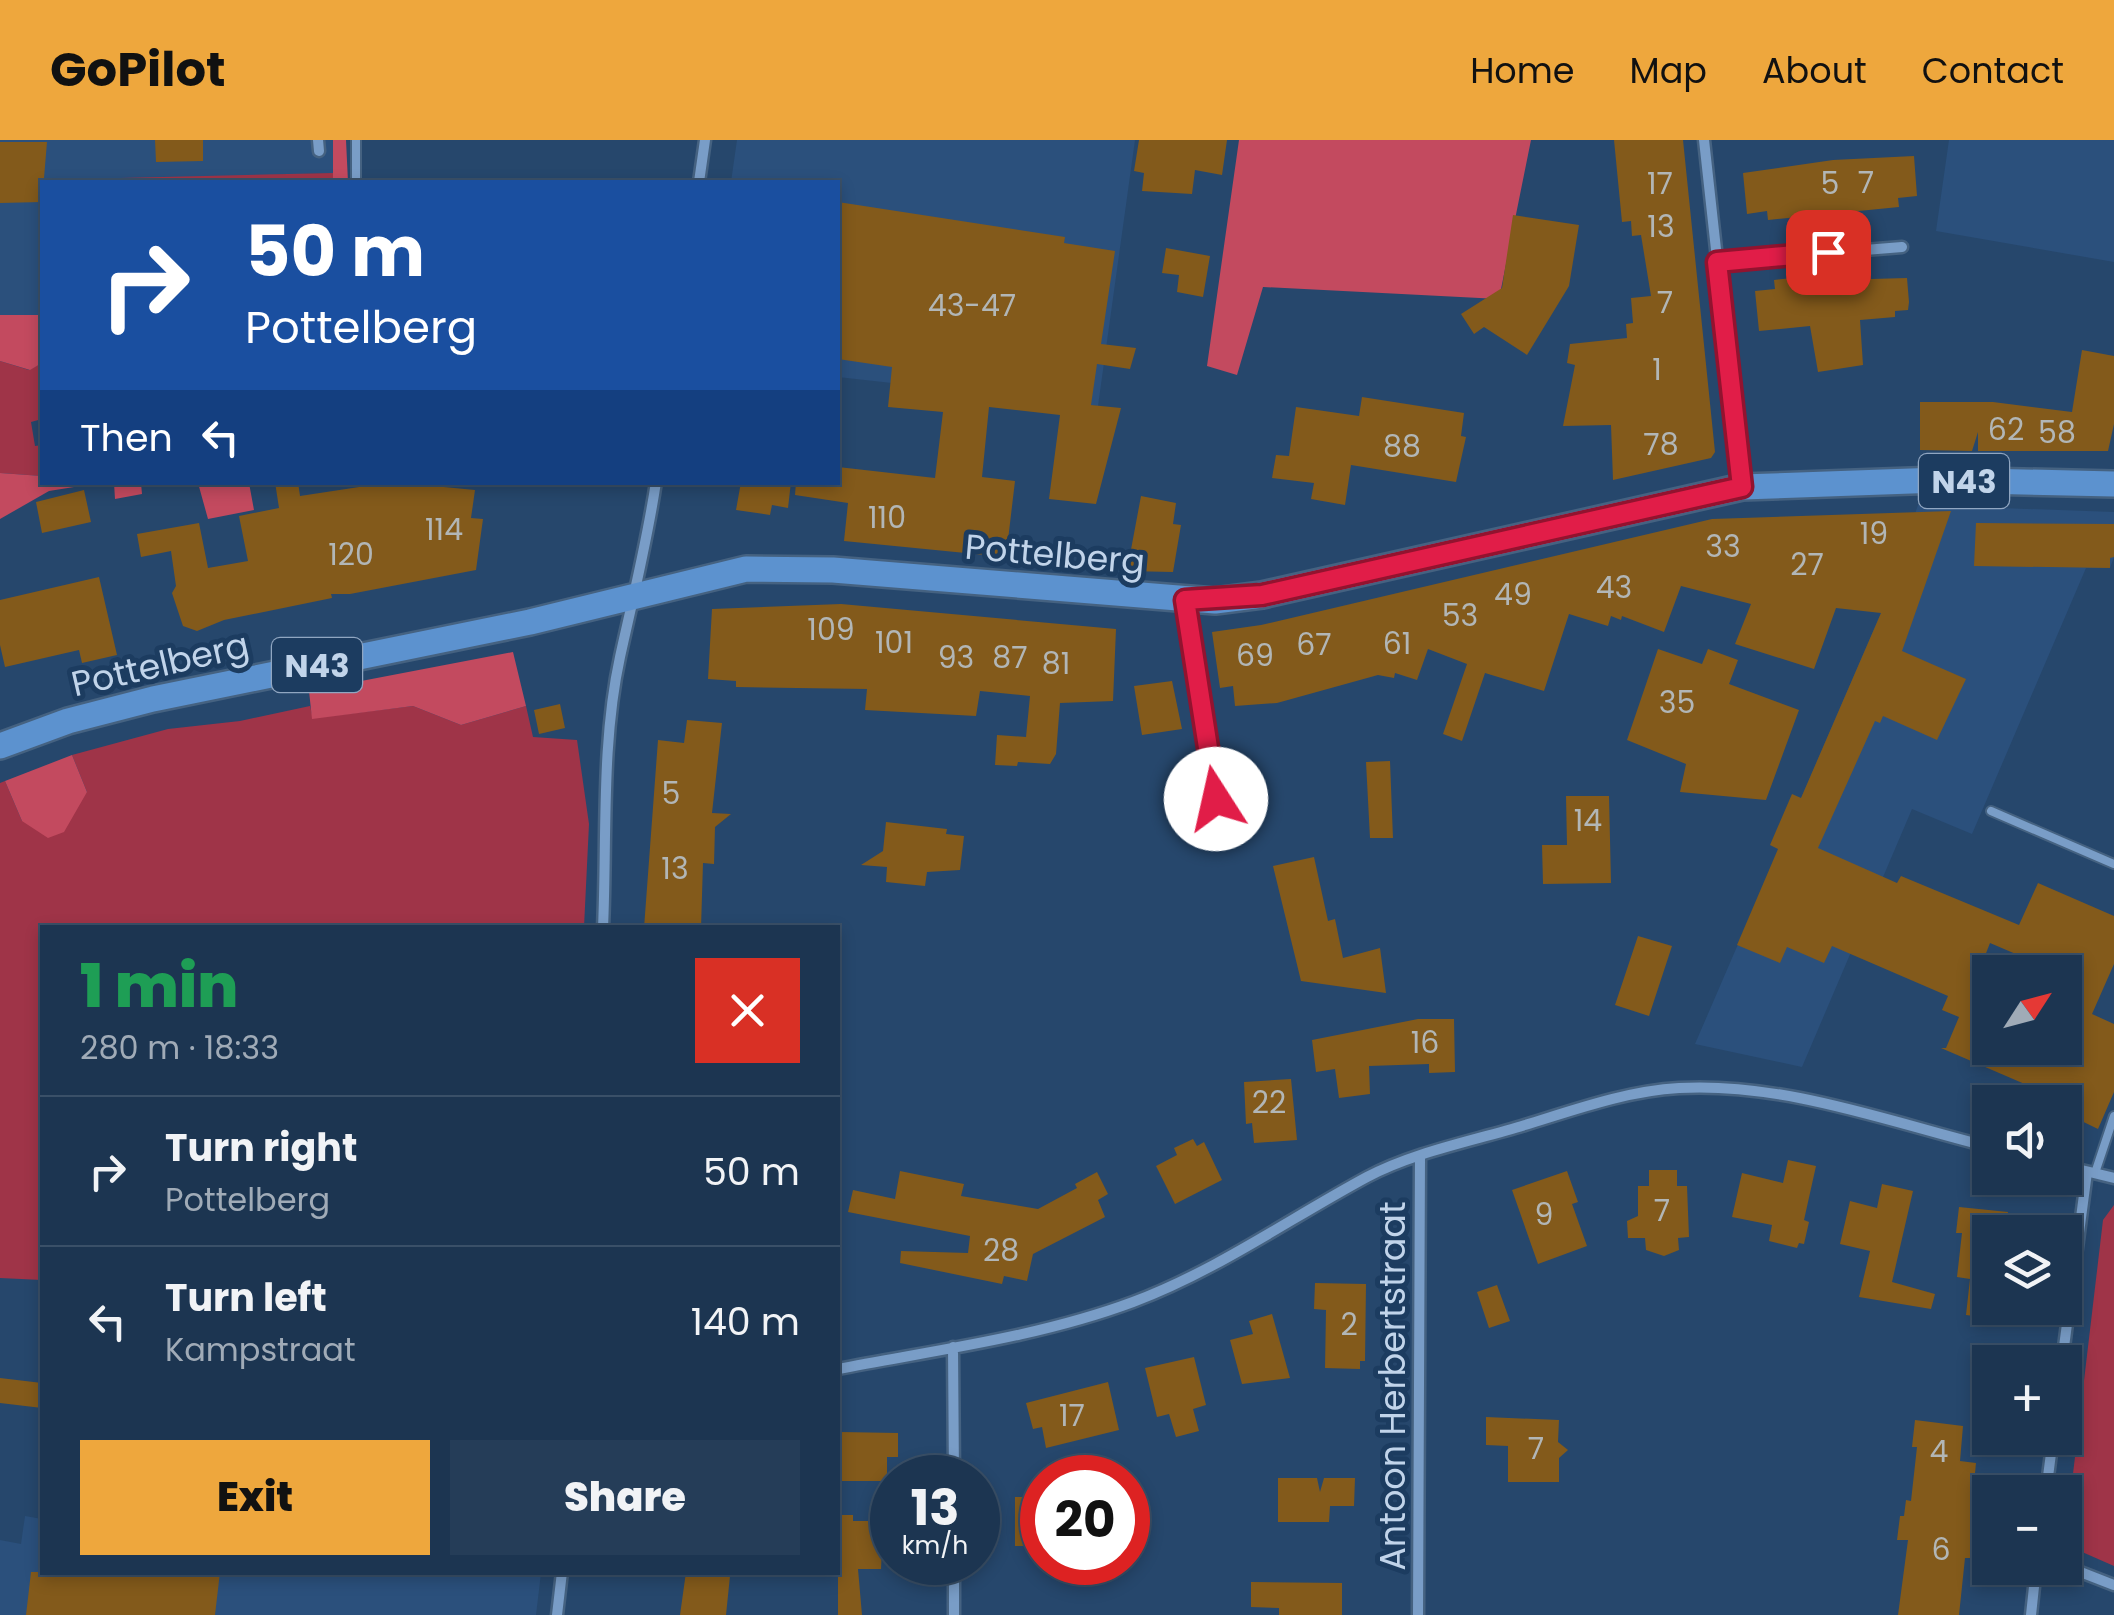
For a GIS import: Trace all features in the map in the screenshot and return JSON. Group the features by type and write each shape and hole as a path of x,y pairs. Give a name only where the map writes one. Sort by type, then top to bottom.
{"main road":[{"name":"Pottelberg","path":"0,746 68,721 153,699 746,569 790,568 1185,600 1262,595 1742,487 1832,481 2114,484"}],"street":[{"path":"699,180 705,140"},
{"path":"1704,140 1742,487"},
{"path":"1717,262 1902,247"},
{"path":"603,925 611,734 620,658 638,595 656,485"},
{"path":"840,1368 953,1347 1132,1302 1214,1265 1371,1175 1573,1109 1676,1088 1787,1096 1972,1142"},
{"name":"Antoon Herbertstraat","path":"1418,1615 1420,1157"},
{"path":"2082,1170 2114,1178"},
{"path":"2065,1345 2091,1172"},
{"path":"953,1347 954,1455"},
{"path":"2082,1573 2114,1585"},
{"path":"557,1615 562,1575"},
{"path":"954,1585 954,1615"},
{"path":"2031,1615 2034,1585"}],"lane":[{"path":"356,140 356,180"},
{"path":"1185,600 1216,799"},
{"path":"1991,812 2114,864"},
{"path":"2091,1172 2114,1116"}],"shaded area":[{"path":"0,140 333,140 333,173 40,180 40,315 0,315"},
{"path":"333,140 346,140 348,180 333,180"},
{"path":"737,140 1135,140 1098,406 840,377 840,180 731,180"},
{"path":"1239,140 1531,140 1499,299 1263,287 1237,375 1207,366"},
{"path":"1949,140 2114,140 2114,262 1936,231"},
{"path":"333,173 333,180 79,179"},
{"path":"0,315 40,315 40,364 30,370 0,361"},
{"path":"0,361 29,370 40,364 40,420 31,422 35,446 40,445 40,476 0,473"},
{"path":"0,473 40,476 40,485 86,485 49,491 0,519"},
{"path":"114,485 141,485 142,494 115,499"},
{"path":"199,485 249,485 254,510 208,519"},
{"path":"1918,505 2114,512 2114,557 2110,568 2086,568 1972,834 1912,809 1802,1067 1695,1044 1881,613"},
{"path":"513,652 526,706 461,725 413,706 312,719 309,691"},
{"path":"310,706 313,718 413,706 461,725 526,706 533,737 577,740 589,824 584,925 40,925 40,1280 0,1278 0,783 5,781 22,821 87,792 72,755 168,729 240,721"},
{"path":"72,755 87,792 64,832 48,838 22,821 5,781"},
{"path":"2114,1205 2114,1566 2082,1552 2082,1475 2073,1475 2075,1455 2082,1455 2082,1398 2103,1220"},
{"path":"25,1516 40,1519 40,1575 541,1575 536,1615 0,1615 0,1540 21,1544"}],"building":[{"path":"155,140 203,140 203,161 156,162"},
{"path":"1139,140 1227,140 1222,175 1195,170 1192,194 1142,191 1144,173 1134,171"},
{"path":"1614,140 1683,140 1715,452 1711,458 1613,480 1611,425 1563,426 1575,365 1567,363 1570,344 1627,338 1626,324 1633,323 1631,298 1651,296 1641,235 1632,236 1631,221 1622,222"},
{"path":"0,142 47,142 40,202 0,203"},
{"path":"1914,156 1917,196 1898,198 1899,207 1768,220 1767,211 1747,214 1743,173 1833,160"},
{"path":"840,202 1065,237 1064,243 1115,251 1101,344 1136,348 1130,369 1097,364 1091,405 1121,408 1096,504 1049,499 1060,415 989,407 982,477 1015,481 1006,557 844,541 848,503 795,495 796,485 840,485 840,467 935,478 943,412 888,407 892,367 840,359"},
{"path":"1513,215 1579,225 1569,286 1527,355 1484,327 1474,334 1461,314 1502,288"},
{"path":"1166,248 1210,256 1203,297 1177,292 1179,275 1162,273"},
{"path":"1870,271 1871,279 1907,278 1909,302 1908,310 1895,311 1895,317 1860,320 1863,365 1818,372 1810,326 1759,331 1755,291 1775,289 1774,280 1802,277 1803,286 1843,277 1843,273"},
{"path":"2082,350 2114,356 2114,424 2108,451 1978,451 1978,432 1972,451 1920,450 1920,402 1993,402 2072,412"},
{"path":"1362,397 1464,413 1461,436 1466,437 1456,482 1351,465 1345,505 1311,499 1314,483 1272,478 1276,455 1289,456 1296,407 1359,416"},
{"path":"275,485 298,485 300,496 372,485 475,490 471,518 483,519 476,570 350,594 331,594 332,598 224,620 197,631 183,626 172,593 176,586 171,551 141,557 137,534 199,523 208,568 248,561 239,516 279,508"},
{"path":"740,485 791,485 788,508 772,505 770,515 736,510"},
{"path":"84,490 91,522 42,533 36,502"},
{"path":"1141,496 1176,503 1173,524 1181,525 1173,572 1127,571"},
{"path":"1951,511 1902,651 1966,679 1937,740 1883,716 1880,723 1875,721 1818,848 1897,883 1901,876 2019,925 2038,883 2114,916 2114,964 2092,1014 2114,1024 2114,1092 2098,1129 2082,1121 2082,1085 2027,1085 1981,1065 2082,1065 2082,955 2018,955 1990,943 1985,955 1972,955 1972,1061 1941,1048 1946,1048 1959,1017 1942,1010 1948,996 1832,946 1824,963 1787,947 1780,963 1737,945 1778,849 1770,845 1792,794 1801,798 1881,613 1836,608 1814,669 1735,644 1751,604 1681,586 1664,632 1622,616 1621,620 1611,616 1608,626 1569,614 1544,691 1485,673 1462,741 1443,734 1467,664 1428,649 1417,680 1395,673 1394,678 1378,675 1277,703 1235,706 1233,686 1220,688 1212,632 1261,625 1712,519"},
{"path":"1976,523 2114,524 2114,557 2110,558 2110,568 1974,566"},
{"path":"99,577 117,655 82,663 79,650 5,667 0,645 0,600"},
{"path":"841,604 1116,629 1113,701 1060,703 1056,754 1050,764 995,765 997,735 1026,737 1030,696 980,691 976,716 865,710 867,689 736,687 736,681 708,679 712,609"},
{"path":"1658,649 1702,664 1708,649 1738,660 1729,684 1799,710 1766,800 1680,792 1686,764 1627,740"},
{"path":"1172,681 1182,729 1142,735 1134,686"},
{"path":"560,704 565,728 539,734 534,710"},
{"path":"687,720 722,723 712,813 731,814 715,827 714,864 703,863 701,925 644,925 658,740 684,743"},
{"path":"1390,761 1393,838 1370,838 1366,762"},
{"path":"1566,796 1609,796 1611,883 1543,884 1542,845 1567,845"},
{"path":"886,822 947,829 946,834 964,836 960,870 927,872 925,886 886,882 887,867 861,865 883,851"},
{"path":"1314,857 1328,921 1335,919 1343,958 1380,948 1386,993 1301,981 1273,866"},
{"path":"1638,936 1672,946 1649,1016 1615,1005"},
{"path":"1418,1019 1454,1019 1455,1072 1429,1073 1429,1064 1369,1066 1370,1094 1339,1098 1335,1069 1316,1072 1312,1040"},
{"path":"1291,1079 1297,1140 1254,1143 1252,1123 1246,1124 1244,1082"},
{"path":"1193,1139 1197,1146 1204,1142 1222,1180 1175,1204 1156,1166 1177,1155 1174,1148"},
{"path":"1788,1160 1816,1166 1804,1220 1809,1222 1804,1244 1799,1243 1797,1248 1769,1241 1772,1225 1732,1217 1742,1173 1783,1183"},
{"path":"1649,1170 1677,1170 1677,1186 1687,1186 1689,1237 1678,1238 1679,1250 1664,1256 1646,1250 1645,1238 1628,1238 1627,1221 1638,1216 1638,1186 1649,1186"},
{"path":"900,1171 964,1184 961,1196 1038,1209 1097,1172 1108,1194 1098,1200 1105,1217 1033,1254 1027,1281 1004,1276 1002,1284 900,1263 901,1251 968,1253 970,1236 848,1212 853,1190 895,1199"},
{"path":"1567,1171 1578,1202 1572,1204 1587,1246 1538,1264 1512,1190"},
{"path":"1882,1184 1913,1191 1892,1282 1935,1294 1931,1309 1859,1297 1870,1251 1840,1244 1850,1201 1877,1208"},
{"path":"1959,1207 2008,1212 1972,1215 1972,1316 1966,1315 1970,1279 1957,1277 1962,1233 1956,1233"},
{"path":"1315,1283 1366,1284 1365,1361 1360,1361 1360,1369 1325,1368 1326,1310 1314,1309"},
{"path":"1497,1285 1510,1321 1489,1328 1477,1292"},
{"path":"1272,1314 1290,1378 1242,1384 1230,1340 1253,1334 1249,1321"},
{"path":"1194,1357 1206,1405 1193,1409 1199,1431 1176,1437 1169,1414 1157,1417 1145,1368"},
{"path":"0,1378 40,1383 40,1408 0,1403"},
{"path":"1108,1382 1119,1430 1046,1448 1042,1427 1033,1429 1026,1403"},
{"path":"1486,1417 1559,1420 1558,1442 1568,1450 1559,1458 1559,1482 1508,1482 1508,1446 1486,1445"},
{"path":"1915,1420 1963,1426 1960,1461 1976,1463 1972,1475 1972,1558 1965,1558 1959,1615 1898,1615 1908,1540 1897,1540 1900,1516 1904,1516 1906,1500 1911,1501 1917,1447 1912,1447"},
{"path":"840,1432 898,1433 898,1455 870,1455 870,1481 840,1481"},
{"path":"1278,1478 1317,1478 1320,1492 1324,1478 1355,1478 1354,1506 1330,1506 1329,1522 1278,1522"},
{"path":"1015,1497 1020,1497 1020,1546 1015,1546"},
{"path":"840,1515 853,1515 853,1521 870,1521 870,1569 858,1569 862,1615 838,1615"},
{"path":"31,1572 220,1575 215,1615 26,1615"},
{"path":"686,1575 730,1576 726,1615 680,1615"},
{"path":"1251,1582 1342,1583 1342,1615 1279,1615 1279,1608 1251,1607"}],"route":[{"path":"1216,799 1190,654 1185,600 1262,595 1742,487 1717,262 1828,252"}]}
